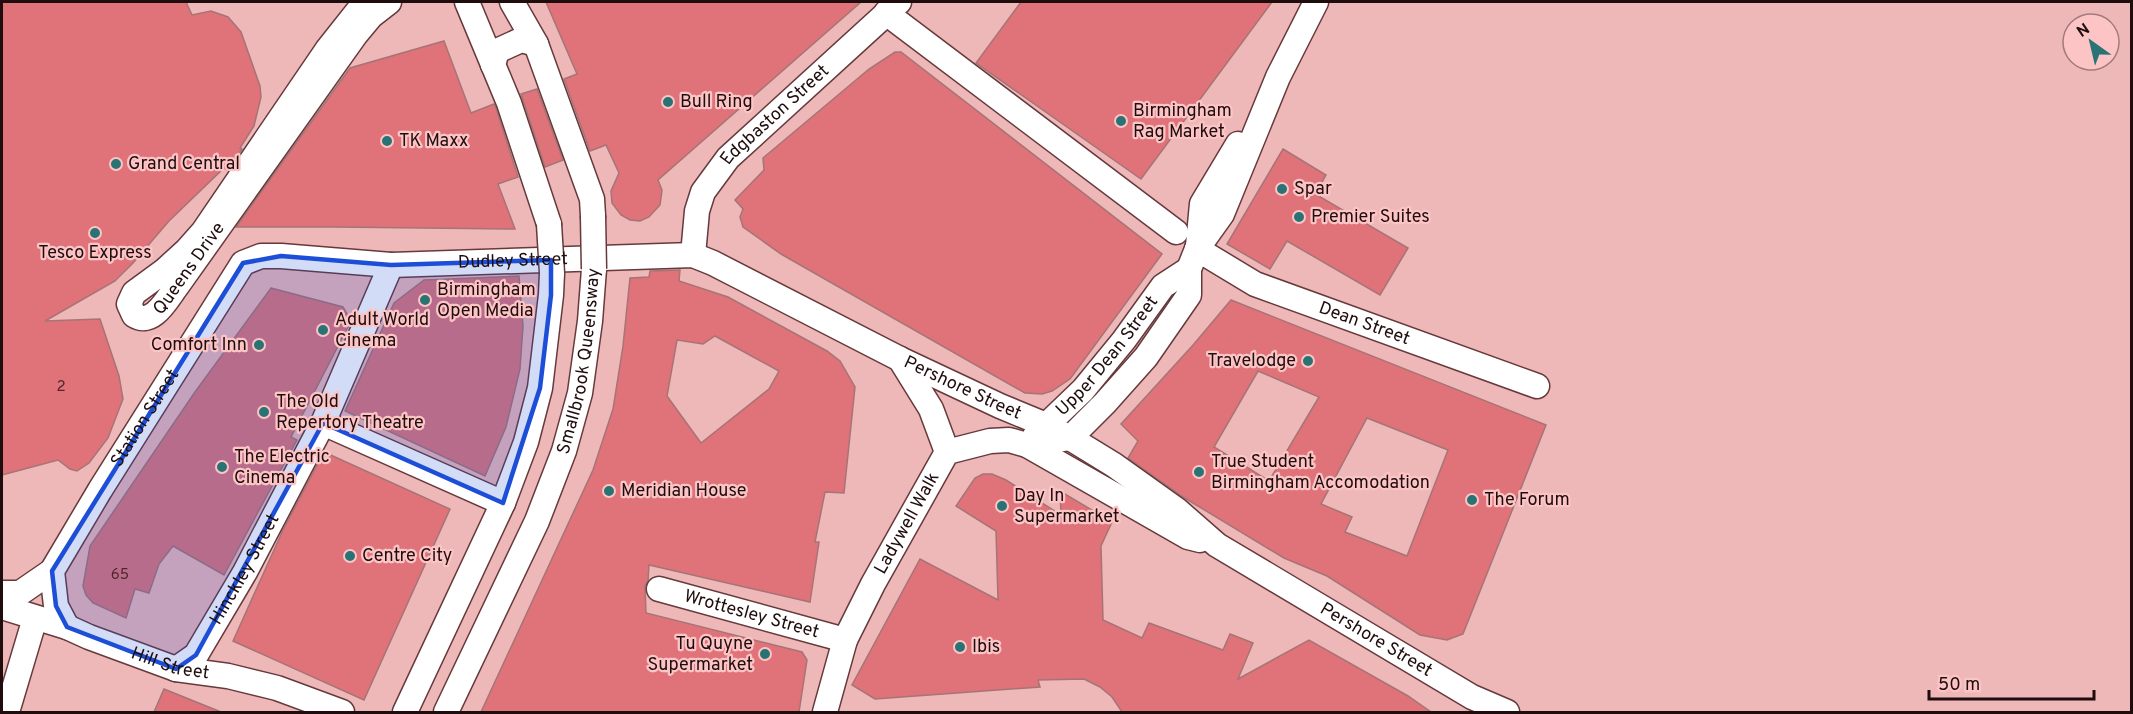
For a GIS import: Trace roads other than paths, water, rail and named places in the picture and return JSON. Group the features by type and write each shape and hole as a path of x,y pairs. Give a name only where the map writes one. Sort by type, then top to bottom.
{"street":[{"name":"Queens Drive","path":"365,2 327,50 203,232 179,257 132,297 129,304 134,315 142,319 153,315 177,286 356,34 371,16 389,2"},
{"name":"Smallbrook Queensway","path":"405,712 503,503 526,442 540,388 551,295 549,224 519,133 467,2"},
{"name":"Smallbrook Queensway","path":"446,712 537,521 564,451 580,393 590,321 594,269 592,199 536,44 512,2"},
{"name":"Upper Dean Street","path":"1027,445 1083,390 1124,340 1163,286 1193,259 1222,214 1278,77 1316,2"},
{"path":"892,7 1176,231"},
{"name":"Edgbaston Street","path":"693,255 697,211 703,192 728,158 892,7"},
{"path":"493,65 497,51 521,40 536,44"},
{"name":"Dudley Street","path":"332,260 392,265 693,255"},
{"name":"Pershore Street","path":"693,255 713,263 900,359 1070,438 1114,465 1177,510 1217,545 1469,705 1507,712"},
{"name":"Station Street","path":"52,571 100,490 243,263 261,256 332,260"},
{"name":"Upper Dean Street","path":"1070,438 1146,357 1190,295 1193,259"},
{"name":"Dean Street","path":"1193,259 1255,284 1537,386"},
{"name":"Hinckley Street","path":"177,669 196,655 245,572 323,423 392,265"},
{"path":"900,359 931,409 947,452"},
{"path":"323,423 503,503"},
{"name":"Ladywell Walk","path":"827,704 845,640 873,584 947,452 990,441 1009,440 1027,445 1070,438"},
{"name":"Pershore Street","path":"1027,445 1188,537 1217,545"},
{"path":"2,593 20,593 52,571 56,606 67,627"},
{"name":"Wrottesley Street","path":"659,589 845,640"},
{"name":"Hill Street","path":"2,607 67,627 89,638 177,669 228,676 277,688 342,712"},
{"path":"7,712 35,618"}],"place":[{"name":"Bull Ring","path":"668,102"},
{"name":"Birmingham Rag Market","path":"1121,121"},
{"name":"TK Maxx","path":"387,141"},
{"name":"Grand Central","path":"116,164"},
{"name":"Spar","path":"1282,189"},
{"name":"Premier Suites","path":"1299,217"},
{"name":"Tesco Express","path":"95,233"},
{"name":"Birmingham Open Media","path":"425,300"},
{"name":"Adult World Cinema","path":"323,330"},
{"name":"Comfort Inn","path":"259,345"},
{"name":"Travelodge","path":"1308,361"},
{"name":"The Old Repertory Theatre","path":"264,412"},
{"name":"The Electric Cinema","path":"222,467"},
{"name":"True Student Birmingham Accomodation","path":"1199,472"},
{"name":"Meridian House","path":"609,491"},
{"name":"The Forum","path":"1472,500"},
{"name":"Day In Supermarket","path":"1002,506"},
{"name":"Centre City","path":"350,556"},
{"name":"Ibis","path":"960,647"},
{"name":"Tu Quyne Supermarket","path":"765,654"}]}
